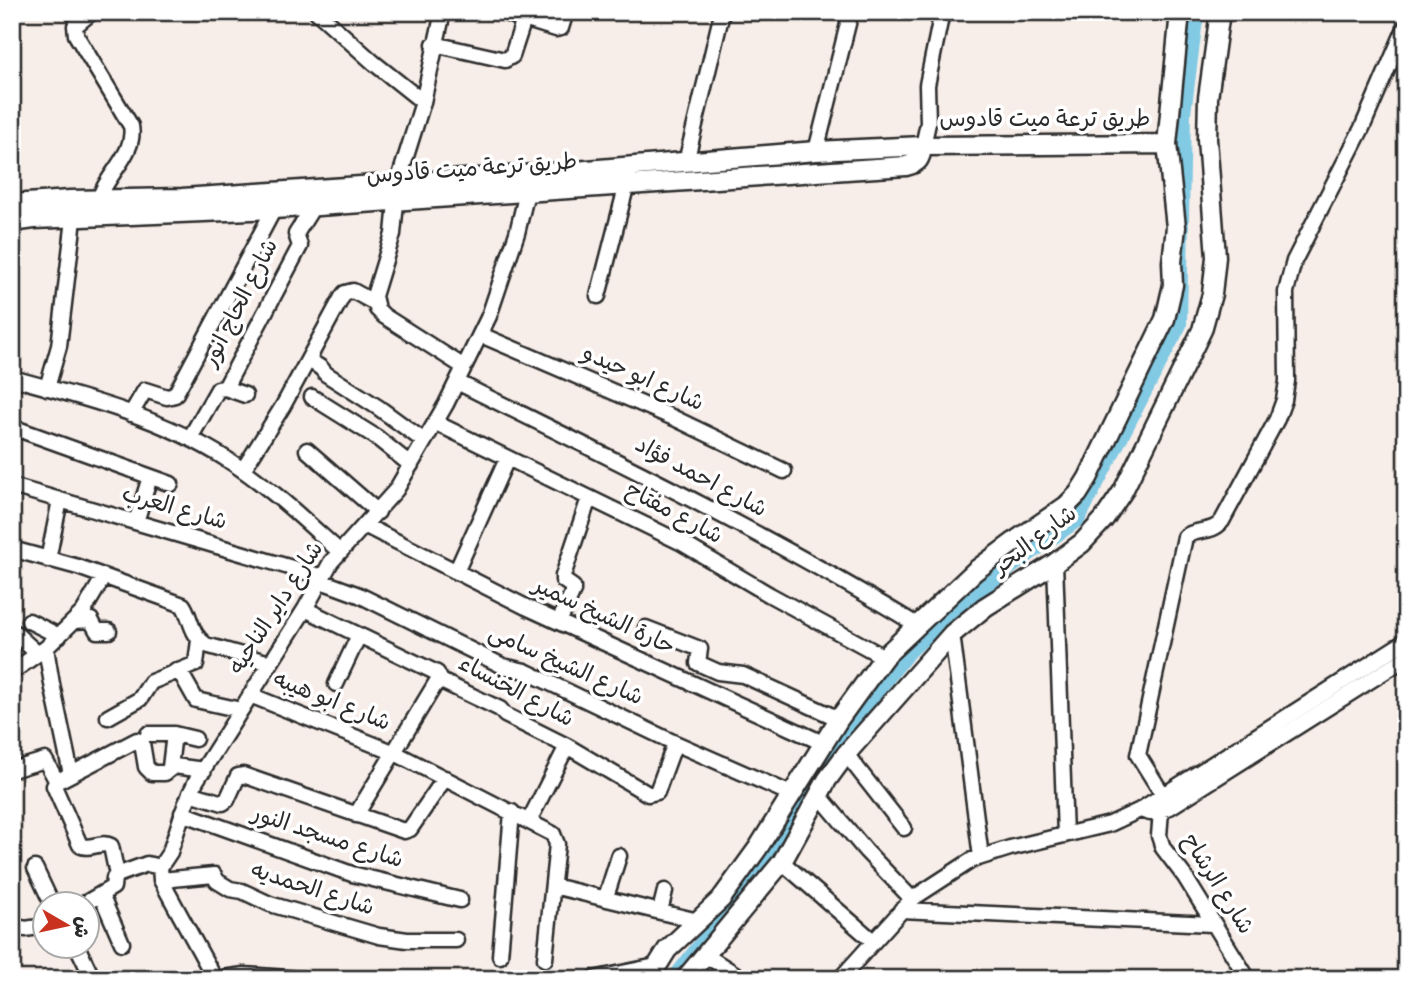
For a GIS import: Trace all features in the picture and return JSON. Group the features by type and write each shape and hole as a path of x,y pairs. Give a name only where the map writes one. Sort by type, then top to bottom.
{"street":[{"path":"92,12 75,26 76,35 131,126 132,132 122,160 98,209"},
{"path":"317,12 423,102"},
{"path":"375,303 378,278 393,234 398,182 423,102 443,12"},
{"path":"501,12 561,28 566,12"},
{"path":"816,151 851,12"},
{"path":"923,146 928,123 926,85 942,12"},
{"name":"شارع البحر","path":"685,979 705,955 747,885 758,848 791,794 839,719 884,657 975,571 1066,506 1088,478 1165,319 1174,285 1171,262 1176,227 1167,144 1180,12"},
{"name":"شارع البحر","path":"653,972 667,950 720,899 782,862 819,795 846,754 952,634 985,607 1055,564 1082,543 1104,519 1123,491 1202,330 1212,294 1216,257 1207,139 1208,98 1220,12"},
{"path":"686,162 721,17"},
{"path":"435,44 505,60 512,56 524,19"},
{"path":"1163,795 1138,754 1185,537 1191,532 1203,532 1218,526 1222,521 1277,419 1287,381 1288,277 1301,244 1325,203 1362,128 1406,26"},
{"name":"طريق ترعة ميت قادوس","path":"12,204 98,209 274,209 527,192 551,182 632,167 816,151 923,146 1167,144"},
{"name":"طريق ترعة ميت قادوس","path":"12,222 74,219 98,209 182,198 398,182 551,182 627,186 906,166 916,164 923,146"},
{"path":"598,296 632,167"},
{"name":"شارع داير الناحيه","path":"160,873 190,793 250,695 340,552 396,490 436,423 481,335 507,265 527,192"},
{"name":"شارع الحاج انور","path":"225,388 300,246 296,234 313,206"},
{"path":"131,414 145,390 167,397 175,395 274,209"},
{"path":"47,388 58,346 74,219"},
{"path":"243,470 284,406 345,293 353,291 375,303 384,316 464,368"},
{"name":"شارع ابو حيدو","path":"481,335 674,418 784,471"},
{"path":"309,360 424,441"},
{"path":"12,378 131,414 190,438 262,483 340,552"},
{"name":"شارع احمد فؤاد","path":"457,382 628,466 807,560 917,625"},
{"name":"شارع الحاج انور","path":"190,438 215,391 225,388 245,395"},
{"path":"312,397 376,437 411,465"},
{"name":"شارع مفتاح","path":"436,423 682,543 884,657"},
{"path":"12,427 171,484"},
{"path":"307,450 378,512"},
{"path":"456,572 508,459"},
{"path":"136,522 149,477"},
{"name":"شارع العرب","path":"12,486 322,579"},
{"path":"559,622 573,591 573,587 563,579 589,498"},
{"path":"48,560 60,500"},
{"name":"حارة الشيخ سمير","path":"366,526 559,622 825,744"},
{"path":"12,549 78,567 183,605 194,634 206,645 270,663"},
{"path":"1055,564 1065,835"},
{"path":"12,673 42,651 75,621 103,578"},
{"name":"شارع الشيخ سامى","path":"322,579 503,666 525,671 675,743 791,794"},
{"name":"شارع الخنساء","path":"305,609 437,673 441,681 500,709 505,715 567,746 651,794 657,792 675,743"},
{"path":"75,621 91,620 94,621 97,631 109,631"},
{"path":"29,621 59,636"},
{"path":"646,628 699,649 698,663 713,671 743,675 839,719"},
{"path":"15,633 42,651 52,684 71,774"},
{"path":"952,634 981,857"},
{"path":"336,684 359,635"},
{"path":"108,717 140,699 152,681 196,664 199,640"},
{"path":"839,979 912,899 972,860 1110,824 1140,810 1406,641"},
{"path":"1140,810 1150,813 1161,811 1406,658"},
{"path":"176,671 183,677 196,699 241,710"},
{"path":"356,816 439,678"},
{"name":"شارع ابو هيبه","path":"250,695 396,753 549,832 556,839 553,886"},
{"path":"148,734 174,734 195,739"},
{"path":"102,894 113,887 114,878 117,876 109,845 84,848 80,845 54,786 57,780 137,740 142,743 148,771 165,773 170,767 174,734"},
{"path":"529,821 567,746"},
{"path":"846,754 904,828"},
{"path":"12,770 45,760 57,780"},
{"path":"170,767 185,766 204,770"},
{"path":"190,793 225,803 241,774 356,816 407,831 444,778"},
{"path":"819,795 866,851 912,899"},
{"name":"شارع الرشاح","path":"1161,811 1159,836 1163,848 1185,877 1248,979"},
{"path":"500,956 512,812"},
{"name":"شارع مسجد النور","path":"182,813 352,874 460,900"},
{"path":"606,897 619,856"},
{"path":"782,862 873,942"},
{"name":"شارع الحمديه","path":"117,876 146,864 160,873 214,875 217,881 230,889 242,891 270,904 379,936 407,940 456,940"},
{"path":"35,868 45,890"},
{"path":"160,873 223,978 262,975 302,979"},
{"path":"545,959 553,886 698,921"},
{"path":"660,911 665,891"},
{"path":"102,897 122,943"},
{"path":"901,911 1212,924"},
{"path":"12,925 24,929 32,928"},
{"path":"705,955 743,979"},
{"path":"84,960 93,979"},
{"path":"593,979 653,972"}],"waterway":[{"path":"673,979 762,865 794,805 857,716 908,653 965,600 1078,520 1180,325 1184,113 1197,12"}]}
